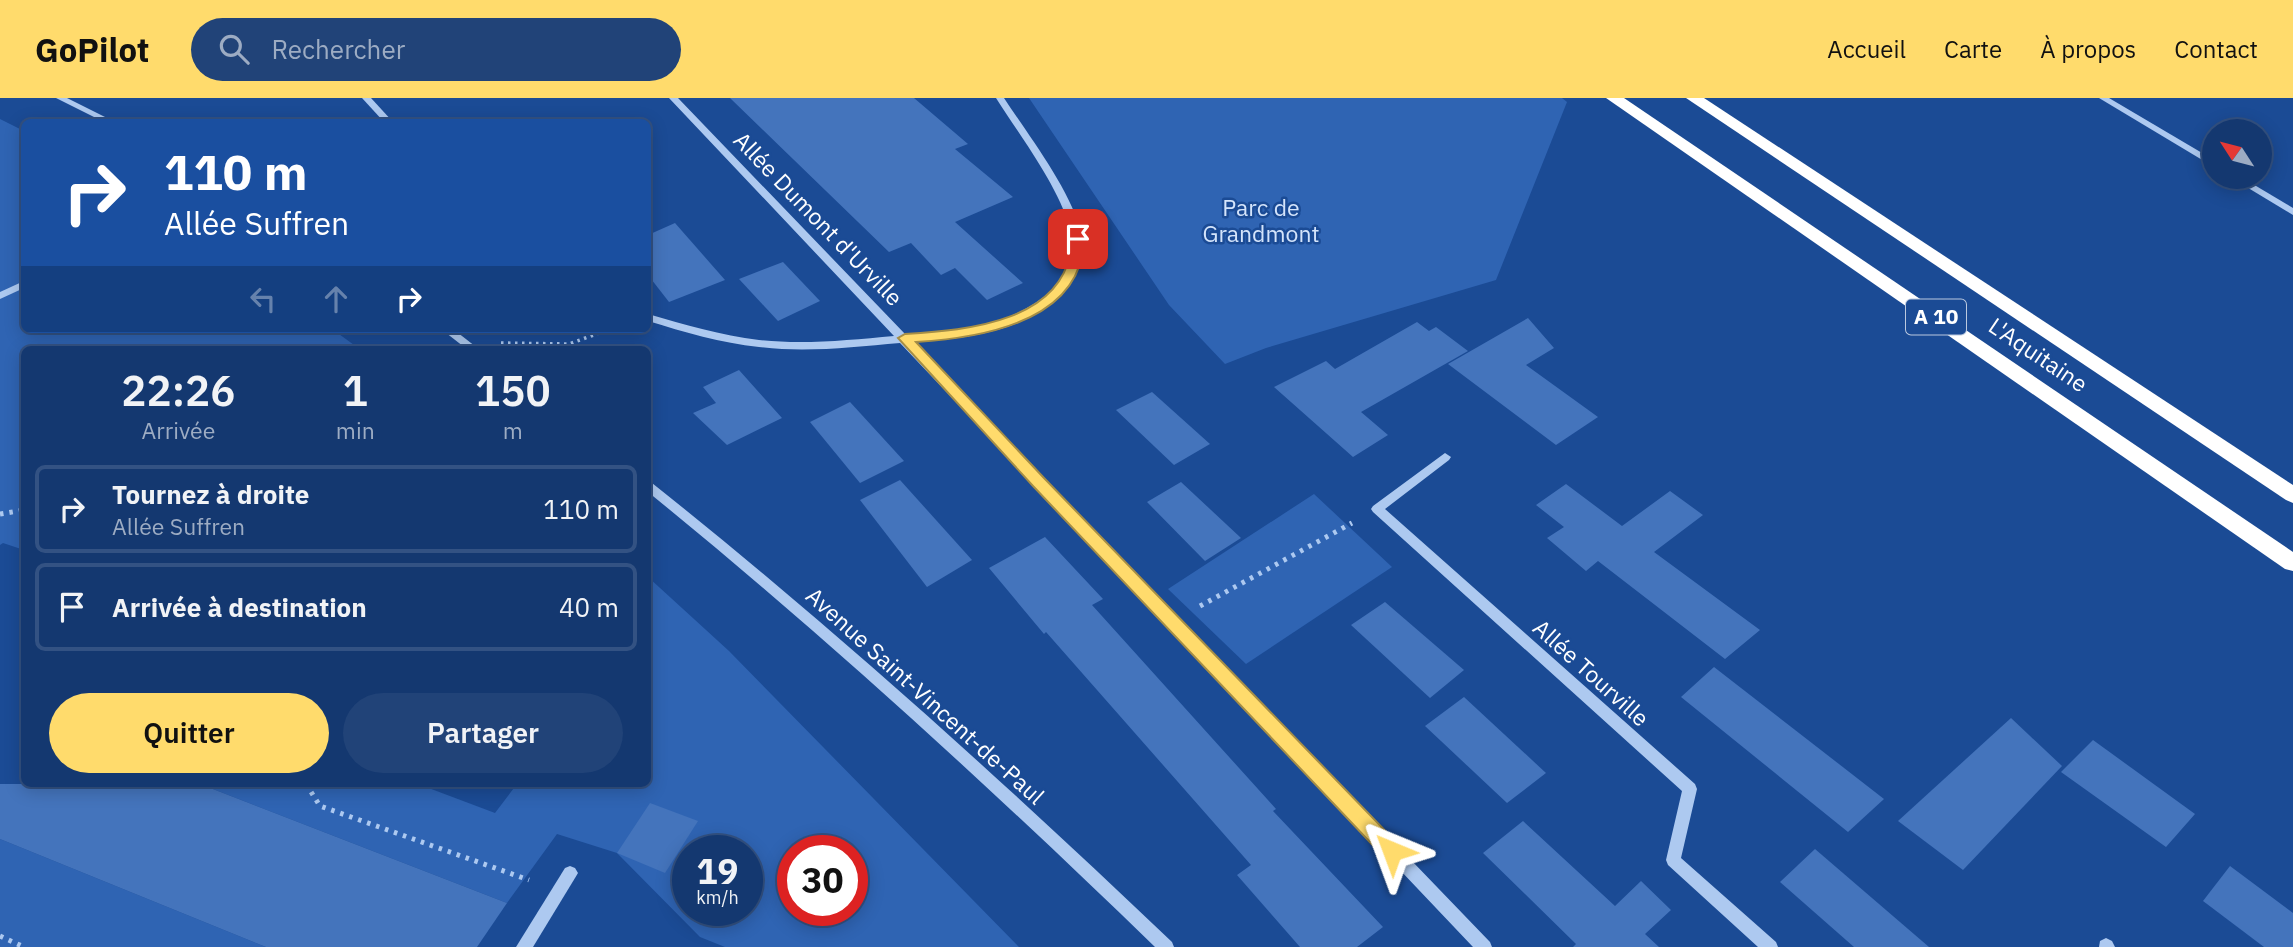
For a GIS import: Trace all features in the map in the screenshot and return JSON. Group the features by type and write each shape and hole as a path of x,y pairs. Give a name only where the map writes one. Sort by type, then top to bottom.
{"highway":[{"name":"L'Aquitaine","path":"1614,98 2293,563"},
{"name":"L'Aquitaine","path":"1694,98 2293,495"}],"street":[{"path":"60,98 104,119"},
{"path":"366,98 386,119"},
{"name":"Allée Dumont d'Urville","path":"673,98 1484,947"},
{"path":"651,319 734,340 777,345 842,345 962,335 999,326 1041,305 1068,279 1077,256 1078,239 1072,215 1000,98"},
{"path":"2102,98 2202,157"},
{"path":"2255,189 2293,212"},
{"path":"0,296 21,286"},
{"path":"452,333 471,346"},
{"path":"1377,509 1445,457"},
{"name":"Avenue Saint-Vincent-de-Paul","path":"651,488 748,565 828,636 1065,849 1166,947"},
{"name":"Allée Tourville","path":"1377,509 1690,789 1673,860 1770,947"},
{"path":"524,947 570,873"}],"path":[{"path":"471,346 569,344 599,333"},
{"path":"1171,621 1377,509"},
{"path":"0,514 21,510"},
{"path":"308,787 320,806 559,890"},
{"path":"0,936 24,947"}],"green space":[{"name":"Parc de Grandmont","path":"1029,98 1562,98 1567,102 1496,280 1266,348 1225,364 1169,305"},
{"path":"0,119 21,130 21,333 338,333 355,346 21,346 21,549 3,543 0,545"},
{"path":"1314,494 1392,567 1246,664 1168,589"},
{"path":"651,580 729,651 1019,947 725,947 700,937 689,926 763,926 763,835 672,835 672,909 617,853 557,834 507,903 208,787 426,787 495,813 515,787 651,787"},
{"path":"0,839 266,947 0,947"}],"building":[{"path":"730,98 914,98 968,144 955,149 1013,197 955,222 1023,283 987,300 955,268 941,275 911,243 889,252"},
{"path":"675,223 725,280 669,302 651,279 651,234"},
{"path":"783,262 820,301 778,321 739,279"},
{"path":"1528,318 1554,348 1526,365 1598,417 1556,445 1448,364"},
{"path":"1417,322 1429,331 1436,327 1468,351 1361,412 1388,435 1353,457 1274,387 1326,361 1335,369"},
{"path":"739,370 782,418 727,445 693,413 716,403 703,387"},
{"path":"1152,392 1210,444 1174,465 1116,410"},
{"path":"850,402 904,461 860,483 810,422"},
{"path":"900,480 972,560 927,587 860,500"},
{"path":"1181,482 1241,538 1205,561 1147,502"},
{"path":"1566,484 1622,526 1670,491 1703,515 1654,552 1760,630 1725,659 1598,561 1586,571 1547,538 1564,527 1536,505"},
{"path":"1045,537 1103,599 1092,605 1276,809 1273,811 1383,927 1357,947 1300,947 1237,875 1251,865 1046,632 1044,634 989,568"},
{"path":"1385,602 1464,670 1430,698 1351,625"},
{"path":"1714,667 1884,799 1848,832 1681,697"},
{"path":"1464,697 1546,773 1507,803 1425,726"},
{"path":"2011,718 2062,766 1963,870 1898,821"},
{"path":"2093,740 2195,814 2166,847 2061,772"},
{"path":"0,784 21,784 21,787 208,787 507,903 477,947 266,947 0,839"},
{"path":"650,803 698,821 689,835 672,835 672,862 665,873 617,853"},
{"path":"1523,821 1615,906 1641,881 1671,910 1645,934 1659,947 1573,947 1576,944 1483,853"},
{"path":"1815,849 1929,947 1854,947 1780,882"},
{"path":"2230,866 2293,913 2293,947 2264,947 2203,901"}],"route":[{"path":"1078,239 1077,256 1068,279 1051,297 1030,312 999,326 962,335 905,338 1038,482 1392,851"}]}
